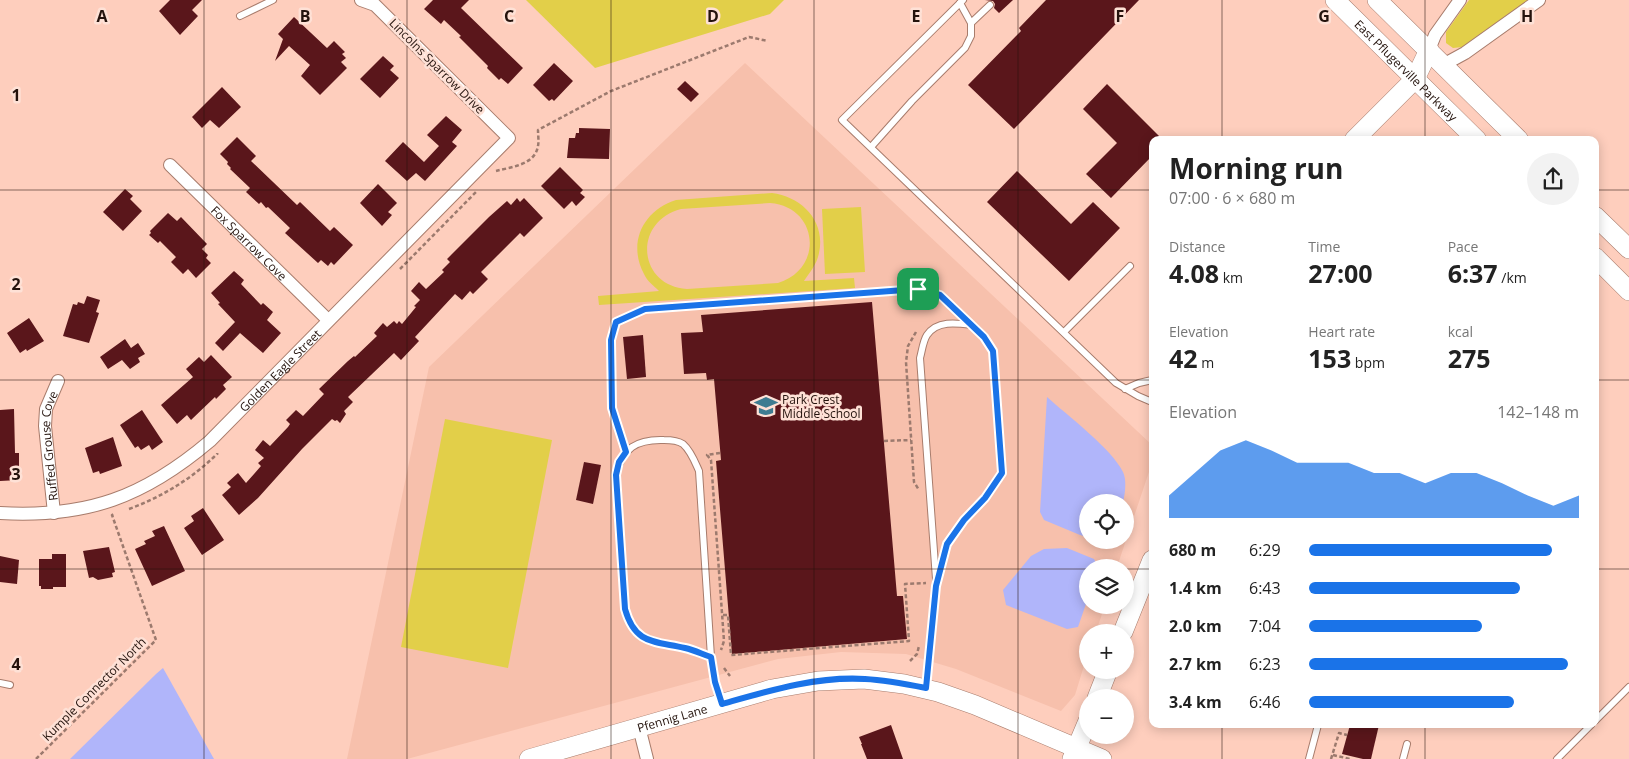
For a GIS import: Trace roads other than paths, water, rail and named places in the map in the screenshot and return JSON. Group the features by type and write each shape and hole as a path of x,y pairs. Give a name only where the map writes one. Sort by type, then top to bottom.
{"street":[{"name":"Lincolns Sparrow Drive","path":"361,0 376,5 509,138"},
{"name":"East Pflugerville Parkway","path":"1335,0 1473,136"},
{"path":"1377,0 1515,136"},
{"path":"1415,80 1435,35 1460,0"},
{"path":"1358,136 1415,80 1465,54 1539,0"},
{"name":"Golden Eagle Street","path":"0,513 28,515 54,513 108,503 162,477 188,459 210,441 509,138"},
{"name":"Fox Sparrow Cove","path":"170,166 328,320"},
{"path":"1599,220 1629,249"},
{"path":"1599,261 1629,291"},
{"name":"Ruffed Grouse Cove","path":"54,513 45,426 46,409 58,381"},
{"path":"1126,624 1149,567"},
{"name":"Pfennig Lane","path":"529,759 772,689 818,681 864,679 926,688 975,705 1074,754 1102,759"},
{"path":"639,727 647,759"},
{"path":"1074,754 1079,742"}],"lane":[{"path":"240,16 273,0"},
{"path":"870,147 912,101 965,48 971,36 971,23 961,1 842,120 870,147 1064,332 1116,383 1149,401"},
{"path":"971,23 990,5"},
{"path":"1064,332 1130,266"},
{"path":"626,452 612,408 611,340 616,322 645,309 918,289 940,295 984,337 993,351 1002,473 985,498 964,520 947,544 936,586 926,688"},
{"path":"936,586 920,358 927,334 939,326 952,322 972,325"},
{"path":"1125,388 1149,381"},
{"path":"711,657 686,648 642,638 628,619 625,609 616,475 619,462 626,452 636,444 653,439 674,440 682,444 692,455 700,471 711,657 715,682 722,704"},
{"path":"0,683 10,685"},
{"path":"1599,717 1629,687"},
{"path":"1309,759 1317,728"},
{"path":"1558,759 1588,728"},
{"path":"1403,759 1407,744"}],"water":[{"path":"1047,397 1109,453 1123,472 1125,487 1124,494 1079,494 1079,535 1044,520 1040,512"},
{"path":"1067,548 1094,559 1079,559 1079,614 1082,614 1078,627 1067,629 1006,605 1003,590 1031,556 1044,549"},
{"path":"163,668 214,759 70,759 156,674"}],"place":[{"name":"Park Crest Middle School","path":"766,406"}]}
